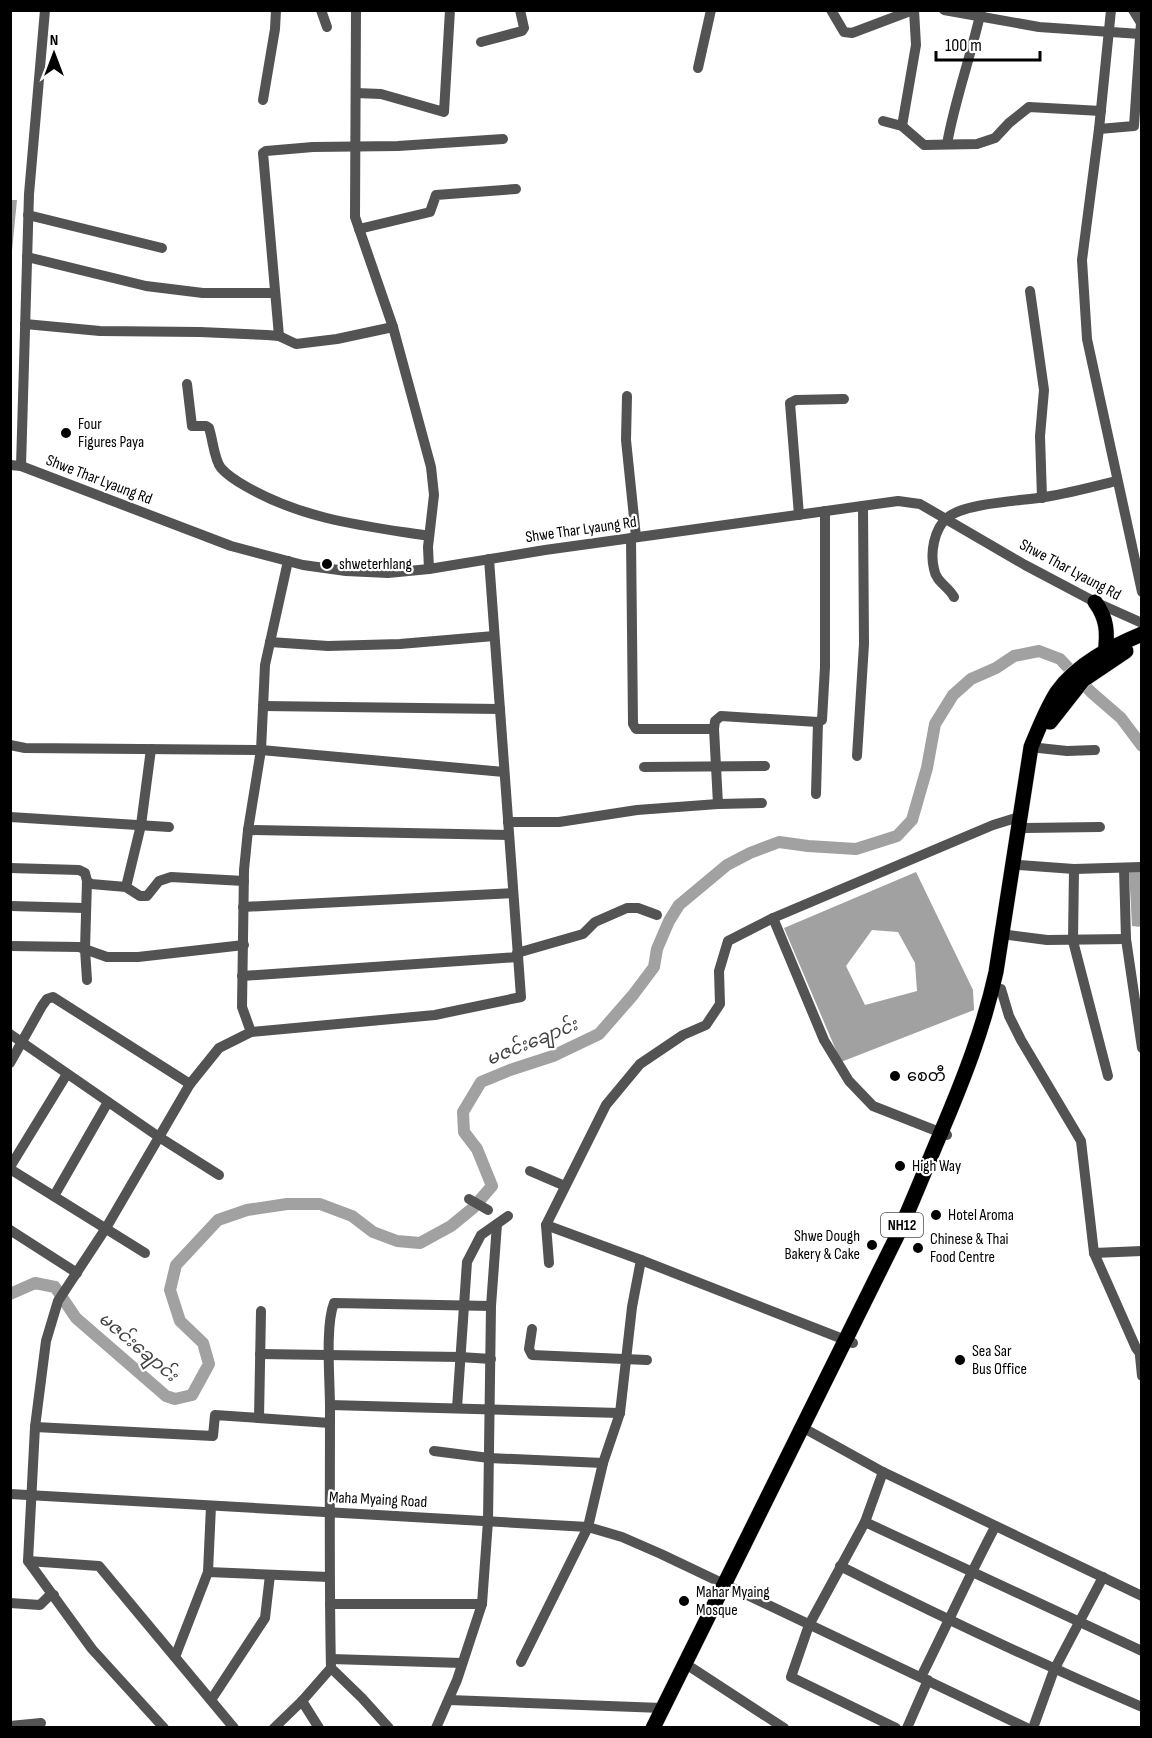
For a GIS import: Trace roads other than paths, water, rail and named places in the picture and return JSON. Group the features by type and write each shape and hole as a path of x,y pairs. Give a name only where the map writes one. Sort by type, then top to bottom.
{"highway":[{"path":"1095,602 1105,619 1107,630 1104,653"},
{"name":"NH12","path":"944,1134 988,1036 1001,989 1004,935 1031,747 1044,715 1079,676 1104,653 1142,634"},
{"name":"NH12","path":"1079,676 1142,642"},
{"name":"NH12","path":"653,1728 809,1431 849,1342 931,1183 944,1134 989,1005 1019,865 1022,822 1039,748 1062,694"},
{"name":"NH12","path":"663,1728 827,1379 849,1342"}],"street":[{"path":"16,466 25,324 28,215 45,10"},
{"path":"263,100 276,29 276,10"},
{"path":"321,10 327,27"},
{"path":"356,10 355,217 393,327 431,467 434,495 429,536 429,569"},
{"path":"356,93 381,94 444,112 450,10"},
{"path":"481,42 522,31 524,28 520,10"},
{"path":"698,68 711,10"},
{"path":"831,10 843,32 852,33 914,10 916,45 902,126"},
{"path":"944,10 980,14 1028,26 1140,34"},
{"path":"1111,10 1082,260 1087,339 1116,481 1142,592"},
{"path":"1099,129 1134,126 1141,23 1133,10"},
{"path":"947,144 952,115 972,50 980,14"},
{"path":"883,121 902,126 924,145 977,144 995,138 1029,107 1101,111"},
{"path":"279,336 263,153 313,147 503,139"},
{"path":"359,230 430,212 436,195 516,189"},
{"path":"28,215 162,248"},
{"path":"27,257 146,286 203,293 275,293"},
{"path":"1030,291 1044,390 1040,435 1042,498"},
{"path":"25,324 100,331 279,336 296,344 337,339 393,327"},
{"path":"187,384 192,426 209,428 220,467 233,479 268,499 295,510 333,521 429,536"},
{"path":"627,396 626,440 634,537 633,724 636,729 714,729"},
{"path":"799,515 790,403 796,400 844,399"},
{"name":"Shwe Thar Lyaung Rd","path":"16,466 231,546 303,565 346,571 388,573 898,501 920,504 1095,602 1142,623"},
{"path":"954,597 948,587 939,582 934,570 934,543 945,519 966,509 1042,498 1116,481"},
{"path":"857,756 864,644 863,506"},
{"path":"718,804 714,729 715,721 721,716 818,722 822,720 825,667 825,511"},
{"path":"164,1728 92,1650 28,1561 35,1427 46,1341 58,1301 106,1228 190,1084 219,1048 251,1032 435,1014 520,997 489,559"},
{"path":"251,1032 242,1007 243,907 248,830 261,750 265,665 288,561"},
{"path":"270,642 340,646 400,644 494,636"},
{"path":"263,706 500,709"},
{"path":"816,794 818,722"},
{"path":"10,745 25,748 261,750 504,772"},
{"path":"1039,748 1095,750"},
{"path":"126,887 141,825 151,749"},
{"path":"645,767 765,766"},
{"path":"508,822 559,822 637,810 762,803"},
{"path":"10,817 169,827"},
{"path":"549,1263 546,1225 606,1105 640,1064 683,1035 706,1025 720,1004 719,971 728,941 773,918 993,825 1022,822 1100,827"},
{"path":"248,830 509,835"},
{"path":"1019,865 1074,868 1142,867"},
{"path":"10,868 79,870 85,873 87,880 85,949 87,980"},
{"path":"1074,868 1073,941 1108,1076"},
{"path":"1124,868 1126,939 1142,1048"},
{"path":"87,880 92,884 126,887 140,896 147,896 159,881 171,877 244,881"},
{"path":"243,907 513,893"},
{"path":"10,906 86,908"},
{"path":"242,976 517,955 583,934 595,922 627,908 638,908 657,915"},
{"path":"773,918 824,1040 849,1081 873,1106 944,1134"},
{"path":"1004,935 1073,941 1126,939"},
{"path":"10,946 79,947 107,957 138,957 244,945"},
{"path":"1001,989 1009,1016 1021,1040 1081,1141 1094,1254 1141,1356 1142,1376"},
{"path":"10,1063 42,1005 47,999 53,997 190,1084"},
{"path":"10,1034 159,1137 219,1175"},
{"path":"67,1074 10,1168 145,1253"},
{"path":"54,1196 108,1102"},
{"path":"530,1171 566,1186"},
{"path":"470,1198 488,1210"},
{"path":"457,1408 466,1262 481,1235 508,1216"},
{"path":"436,1728 449,1700 482,1604 488,1521 491,1306 498,1224"},
{"path":"546,1225 849,1342"},
{"path":"10,1230 76,1274"},
{"path":"1094,1254 1142,1251"},
{"path":"521,1662 588,1527 603,1463 620,1413 632,1307 641,1260"},
{"path":"274,1728 302,1701 331,1664 330,1354 331,1312 334,1303 491,1306"},
{"path":"259,1418 261,1311"},
{"path":"532,1329 529,1349 532,1355 647,1360"},
{"path":"260,1354 491,1359"},
{"path":"330,1405 620,1413"},
{"path":"35,1427 213,1436 215,1415 330,1423"},
{"path":"809,1431 883,1472 1142,1596"},
{"path":"434,1451 489,1458 603,1463"},
{"path":"883,1472 865,1522 809,1625 791,1677 896,1728"},
{"name":"Maha Myaing Road","path":"10,1494 588,1527 622,1537 661,1554 1027,1728"},
{"path":"175,1657 208,1572 211,1506"},
{"path":"865,1522 1142,1651"},
{"path":"907,1728 924,1679 949,1621 995,1527"},
{"path":"28,1561 99,1566 234,1728"},
{"path":"840,1566 949,1621 1054,1670 1142,1707"},
{"path":"208,1572 329,1577"},
{"path":"212,1701 265,1618 270,1575"},
{"path":"1033,1728 1054,1670 1103,1577"},
{"path":"10,1603 40,1605 48,1597 54,1595"},
{"path":"330,1604 482,1604"},
{"path":"331,1664 462,1663"},
{"path":"331,1664 389,1728"},
{"path":"692,1668 784,1728"},
{"path":"449,1700 662,1708"},
{"path":"302,1701 319,1728"},
{"path":"10,1726 41,1723"}],"waterway":[{"name":"မဇင်းချောင်း","path":"10,1294 35,1283 55,1287 76,1318 166,1396 175,1399 192,1395 209,1364 203,1343 180,1321 170,1290 176,1265 218,1220 247,1210 287,1204 320,1204 352,1216 373,1232 397,1241 420,1243 451,1226 473,1208 492,1186 477,1149 464,1132 463,1112 481,1082 553,1056 599,1034 654,967 657,949 679,905 727,865 779,842 856,849 897,836 912,820 927,768 935,724 953,695 971,679 996,668 1014,656 1039,651 1060,659 1091,692 1121,718 1142,746"}],"place":[{"name":"Four Figures Paya","path":"66,433"},
{"name":"shweterhlang","path":"327,564"},
{"name":"စေတီ","path":"895,1076"},
{"name":"High Way","path":"900,1166"},
{"name":"Hotel Aroma","path":"936,1215"},
{"name":"Shwe Dough Bakery & Cake","path":"872,1245"},
{"name":"Chinese & Thai Food Centre","path":"918,1248"},
{"name":"Sea Sar Bus Office","path":"960,1360"},
{"name":"Mahar Myaing Mosque","path":"684,1601"}]}
